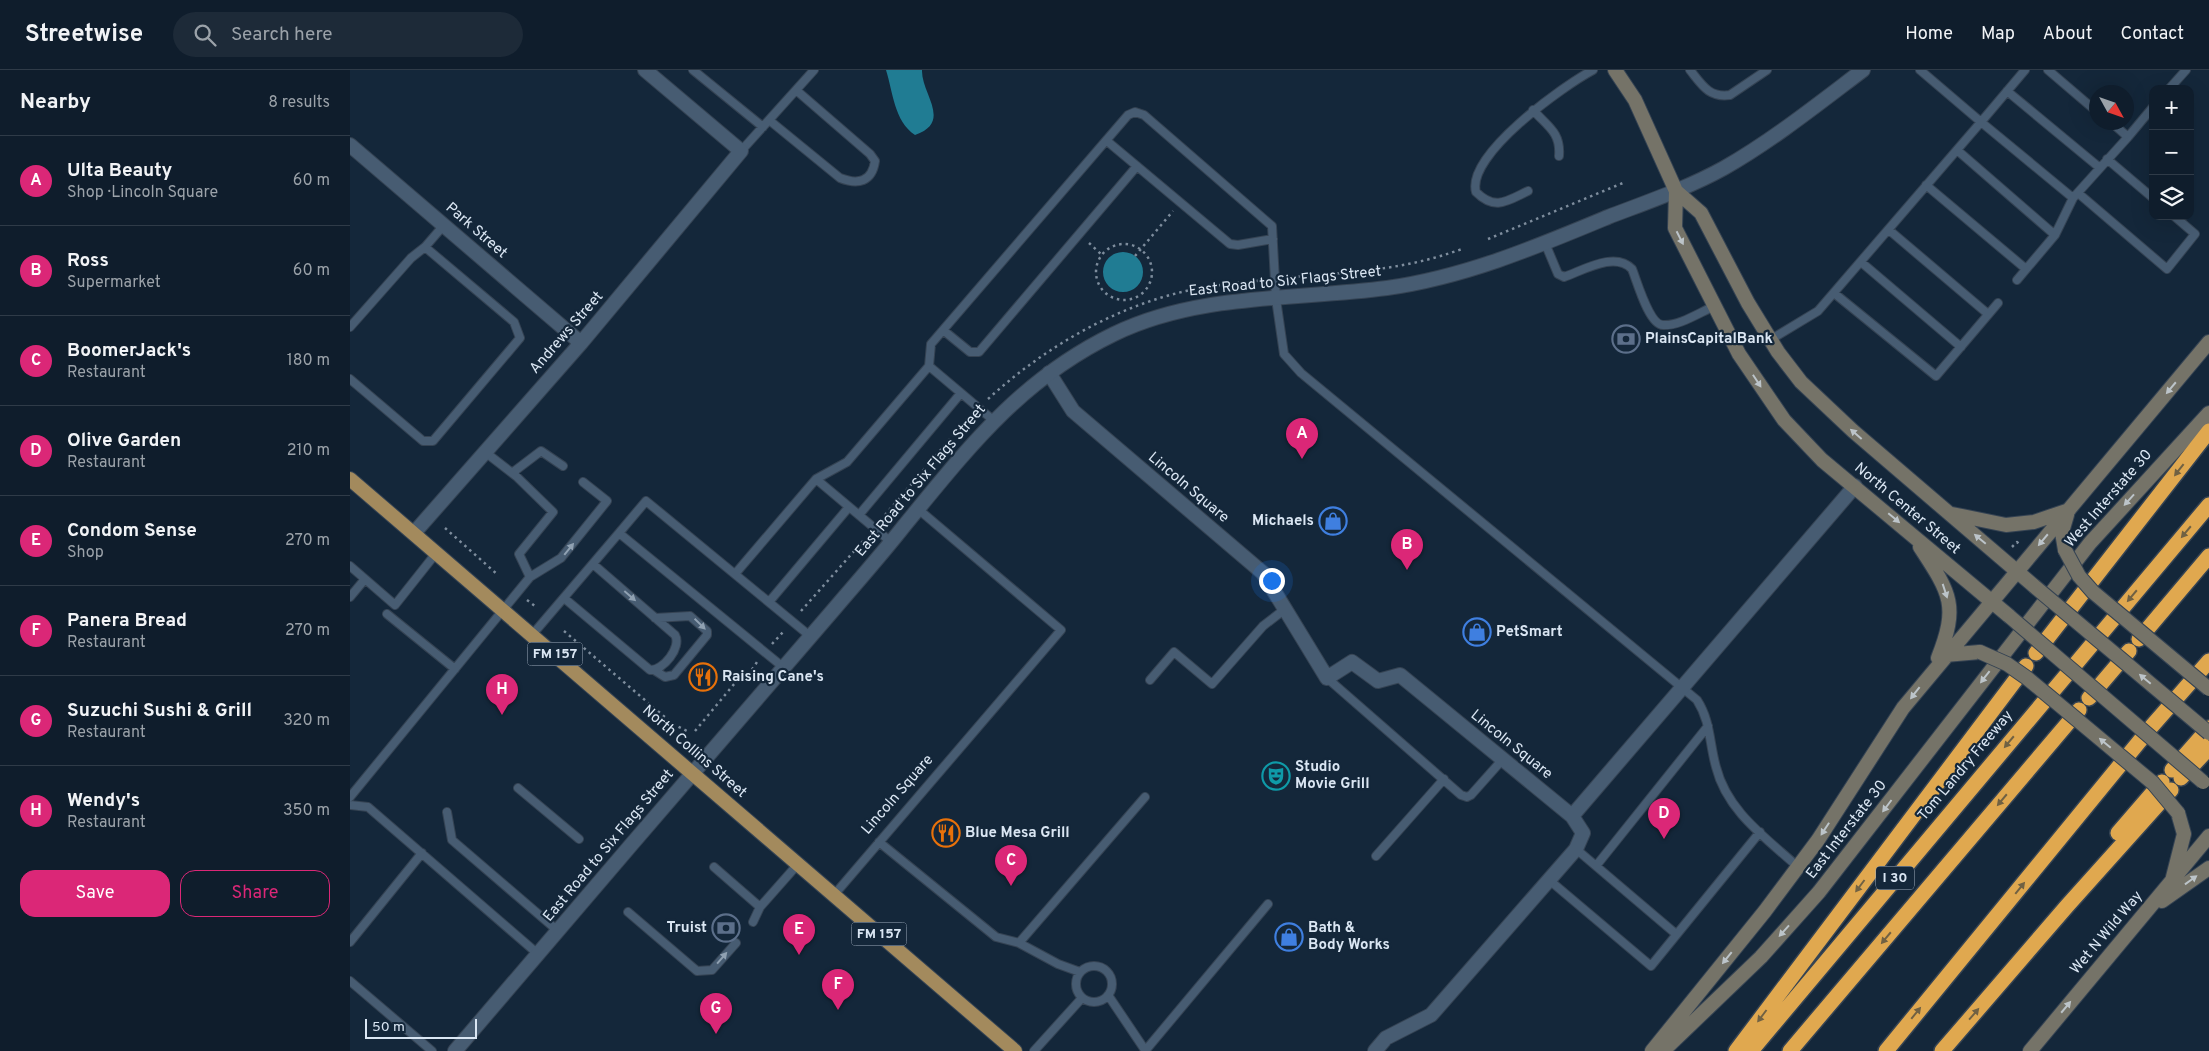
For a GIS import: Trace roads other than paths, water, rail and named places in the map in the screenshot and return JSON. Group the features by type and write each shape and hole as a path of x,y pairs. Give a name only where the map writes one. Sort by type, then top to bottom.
{"highway":[{"path":"2036,654 2209,431"},
{"name":"Tom Landry Freeway","path":"1751,1051 2209,505"},
{"path":"2139,639 2209,556"},
{"path":"2089,698 2129,651"},
{"path":"1886,1051 2152,726 2209,660"},
{"path":"1736,1051 2026,666"},
{"name":"I 30","path":"1790,1051 2079,710"},
{"path":"2209,728 2177,774 2209,748"},
{"path":"1942,1051 2067,906 2166,786"}],"main road":[{"name":"North Center Street","path":"1615,70 1635,100 1676,191 1701,213 1770,340 1801,382 1824,405 1949,513 2209,733"},
{"name":"North Center Street","path":"1676,191 1675,228 1740,354 1784,420 1822,460 2009,616 2206,785"},
{"path":"1652,1051 1765,911 1824,832 1903,708 1945,655 2209,342"},
{"name":"West Interstate 30","path":"2037,611 2090,543 2209,413"},
{"name":"North Collins Street","path":"350,479 414,532 1015,1051"},
{"path":"1949,513 2006,526 2034,522 2070,509"},
{"path":"2070,509 2062,532 2065,550 2079,576 2093,592 2209,689"},
{"path":"1912,534 1941,580 1950,606 1950,623 1933,670"},
{"name":"East Interstate 30","path":"1662,1051 1761,957 1820,892 2037,611"},
{"path":"1945,655 1980,652 2007,664 2028,678 2153,784 2178,813 2184,834 2173,880"},
{"name":"Wet N Wild Way","path":"2030,1051 2209,836"},
{"path":"2145,913 2209,868"}],"street":[{"path":"645,70 741,151"},
{"name":"East Road to Six Flags Street","path":"455,1051 891,542 993,420 1049,373 1079,353 1116,333 1169,312 1387,288 1454,276 1545,243 1676,191 1722,169 1863,70"},
{"name":"Park Street","path":"350,145 581,342"},
{"name":"Andrews Street","path":"414,532 581,342 741,151"},
{"name":"Lincoln Square","path":"1049,373 1073,411 1263,573 1327,678 1352,662 1378,680 1400,675 1572,816 1582,833 1576,849"},
{"path":"1572,816 1855,486"},
{"path":"1375,1051 1386,1038 1431,1015 1576,849"}],"lane":[{"path":"693,70 763,127"},
{"path":"741,151 814,70"},
{"path":"1528,191 1500,204 1489,203 1476,192 1474,186 1475,178 1496,149 1532,110 1560,89 1593,70"},
{"path":"1690,70 1708,92 1724,96 1730,95 1767,70"},
{"path":"1920,70 1981,122 2167,269 2196,234 2179,220"},
{"path":"1770,340 1818,311 2025,70"},
{"path":"2048,70 2089,104"},
{"path":"2173,85 2186,70"},
{"path":"769,120 840,178 853,183 864,180 874,169 875,161 870,154 796,90"},
{"path":"2007,91 2100,168"},
{"path":"1532,110 1556,133 1560,142 1559,156"},
{"path":"735,574 816,479 847,462 929,366 931,344 1128,115 1135,112 1144,116 1272,226 1276,299 1284,354 1301,373 1697,700 1706,714 1716,767 1724,791 1738,813 1798,866"},
{"path":"2017,280 2055,235 2075,196 2149,112"},
{"path":"2121,130 2128,136"},
{"path":"1107,141 1230,244 1238,245 1273,239"},
{"path":"1957,150 2055,235"},
{"path":"2108,159 2149,195"},
{"path":"943,330 970,352 979,352 1137,166"},
{"path":"1926,186 2026,269"},
{"path":"350,327 411,258 425,247 444,226"},
{"path":"1889,230 1988,314"},
{"path":"1545,243 1558,274 1564,277 1614,260 1627,263 1632,269 1650,315 1662,326 1715,306"},
{"path":"350,379 423,441 433,441 520,338 514,322 425,247"},
{"path":"1861,262 1961,347"},
{"path":"1834,293 1936,376 1998,303"},
{"path":"929,366 993,420"},
{"path":"859,515 961,393"},
{"path":"512,473 541,451 563,466"},
{"path":"485,452 512,473 552,512 519,554 530,577"},
{"path":"816,479 891,542"},
{"path":"350,797 530,577 561,558 607,502 583,482"},
{"path":"532,635 646,501 810,636"},
{"path":"768,602 849,507"},
{"name":"Lincoln Square","path":"834,895 1060,630 918,509"},
{"path":"619,533 783,667"},
{"path":"350,566 395,605 437,552"},
{"path":"593,564 675,635 678,644 676,648 654,670"},
{"path":"350,597 365,579"},
{"path":"564,598 646,667 665,677 674,675 707,635 707,631 690,616 655,618"},
{"path":"1150,680 1174,652 1212,684 1263,626 1285,609"},
{"path":"387,614 455,669"},
{"path":"1327,678 1467,797 1471,795 1502,758"},
{"path":"1596,866 1708,726"},
{"path":"1376,856 1444,779"},
{"path":"518,788 579,839"},
{"path":"1019,943 1145,797"},
{"path":"350,805 368,807 538,954"},
{"path":"447,812 452,840 558,931"},
{"path":"1548,879 1651,966 1760,832"},
{"path":"879,842 996,937 1019,943 1058,964 1080,972 1095,966 1106,970 1112,985 1108,995 1098,1002 1087,1001 1082,998 1078,994 1076,983 1080,972"},
{"path":"1576,849 1676,934"},
{"path":"350,942 422,854"},
{"path":"753,922 760,907 798,864"},
{"path":"714,867 760,907"},
{"path":"1108,995 1145,1050 1268,904"},
{"path":"628,912 697,971 712,970 736,943"},
{"path":"350,981 432,1051"},
{"path":"1034,1051 1082,998"}],"water":[{"path":"886,70 922,70 934,115 932,123 926,129 915,135 903,122 895,106"},
{"path":"1123,252 1137,258 1143,272 1137,286 1123,292 1109,286 1103,272 1109,258"}],"place":[{"name":"PlainsCapitalBank","path":"1626,339"},
{"name":"Ulta Beauty","path":"1302,459"},
{"name":"Michaels","path":"1333,521"},
{"name":"Ross","path":"1407,570"},
{"name":"PetSmart","path":"1477,632"},
{"name":"Raising Cane's","path":"703,677"},
{"name":"Wendy's","path":"502,715"},
{"name":"Studio Movie Grill","path":"1276,776"},
{"name":"Blue Mesa Grill","path":"946,833"},
{"name":"Olive Garden","path":"1664,839"},
{"name":"BoomerJack's","path":"1011,886"},
{"name":"Truist","path":"726,928"},
{"name":"Bath & Body Works","path":"1289,937"},
{"name":"Condom Sense","path":"799,955"},
{"name":"Panera Bread","path":"838,1010"},
{"name":"Suzuchi Sushi & Grill","path":"716,1034"}]}
